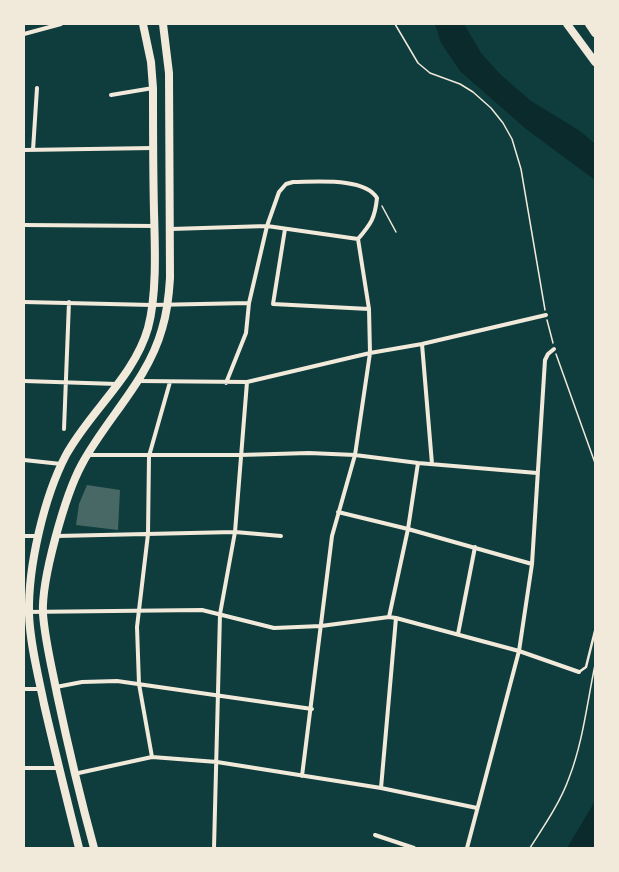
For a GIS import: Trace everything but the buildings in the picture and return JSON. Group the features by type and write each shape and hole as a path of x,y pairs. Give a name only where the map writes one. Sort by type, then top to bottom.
{"main road":[{"path":"79,848 58,768 26,612 38,536 62,464 76,439 118,384 142,344 149,325 156,261 153,88 143,24"},
{"path":"94,848 74,774 56,687 43,613 48,570 76,476 87,455 138,381 157,344 168,305 170,278 170,73 163,24"},
{"path":"567,24 595,62"},
{"path":"588,24 595,33"}],"street":[{"path":"24,34 61,24"},
{"path":"33,150 37,88"},
{"path":"111,95 153,88"},
{"path":"24,150 153,148"},
{"path":"226,383 246,333 249,303 266,226 279,192 286,184 293,182 352,184 369,189 377,198 374,218 358,240 369,309 370,353 355,455 332,536 312,709 302,776"},
{"path":"24,225 155,226"},
{"path":"170,230 266,226 358,240"},
{"path":"285,229 273,304 369,309"},
{"path":"24,302 152,305 249,303"},
{"path":"64,429 69,302"},
{"path":"138,381 247,382 370,353 422,344 546,315"},
{"path":"422,344 432,464"},
{"path":"466,848 518,651 532,564 537,473 546,360 548,354 554,349"},
{"path":"24,381 118,384"},
{"path":"152,757 139,684 136,627 148,534 149,456 170,382"},
{"path":"214,848 220,614 235,532 247,382"},
{"path":"87,455 149,456 309,453 355,455 418,463 537,473"},
{"path":"24,460 62,464"},
{"path":"389,617 408,529 418,463"},
{"path":"338,512 408,529 532,564"},
{"path":"57,536 235,532 281,536"},
{"path":"24,536 38,536"},
{"path":"458,634 475,547"},
{"path":"26,612 202,610 245,622 274,628 322,626 389,617 518,651 579,672"},
{"path":"381,788 396,618"},
{"path":"56,687 102,680 312,709"},
{"path":"24,689 41,689"},
{"path":"74,774 152,757 217,762 381,788 477,808"},
{"path":"24,768 58,768"},
{"path":"375,836 414,848"}],"lane":[{"path":"579,672 586,667 595,631"}],"path":[{"path":"395,24 418,63 430,73 460,84 473,92 499,118 512,140 521,169 546,315 554,349 595,463"},
{"path":"377,198 396,232"},
{"path":"530,848 555,807 569,779 580,745 595,665"}],"water":[{"path":"435,24 464,24 481,53 501,75 531,101 580,131 595,144 595,180 526,129 460,71 441,43"},
{"path":"595,801 595,848 567,848"}]}
